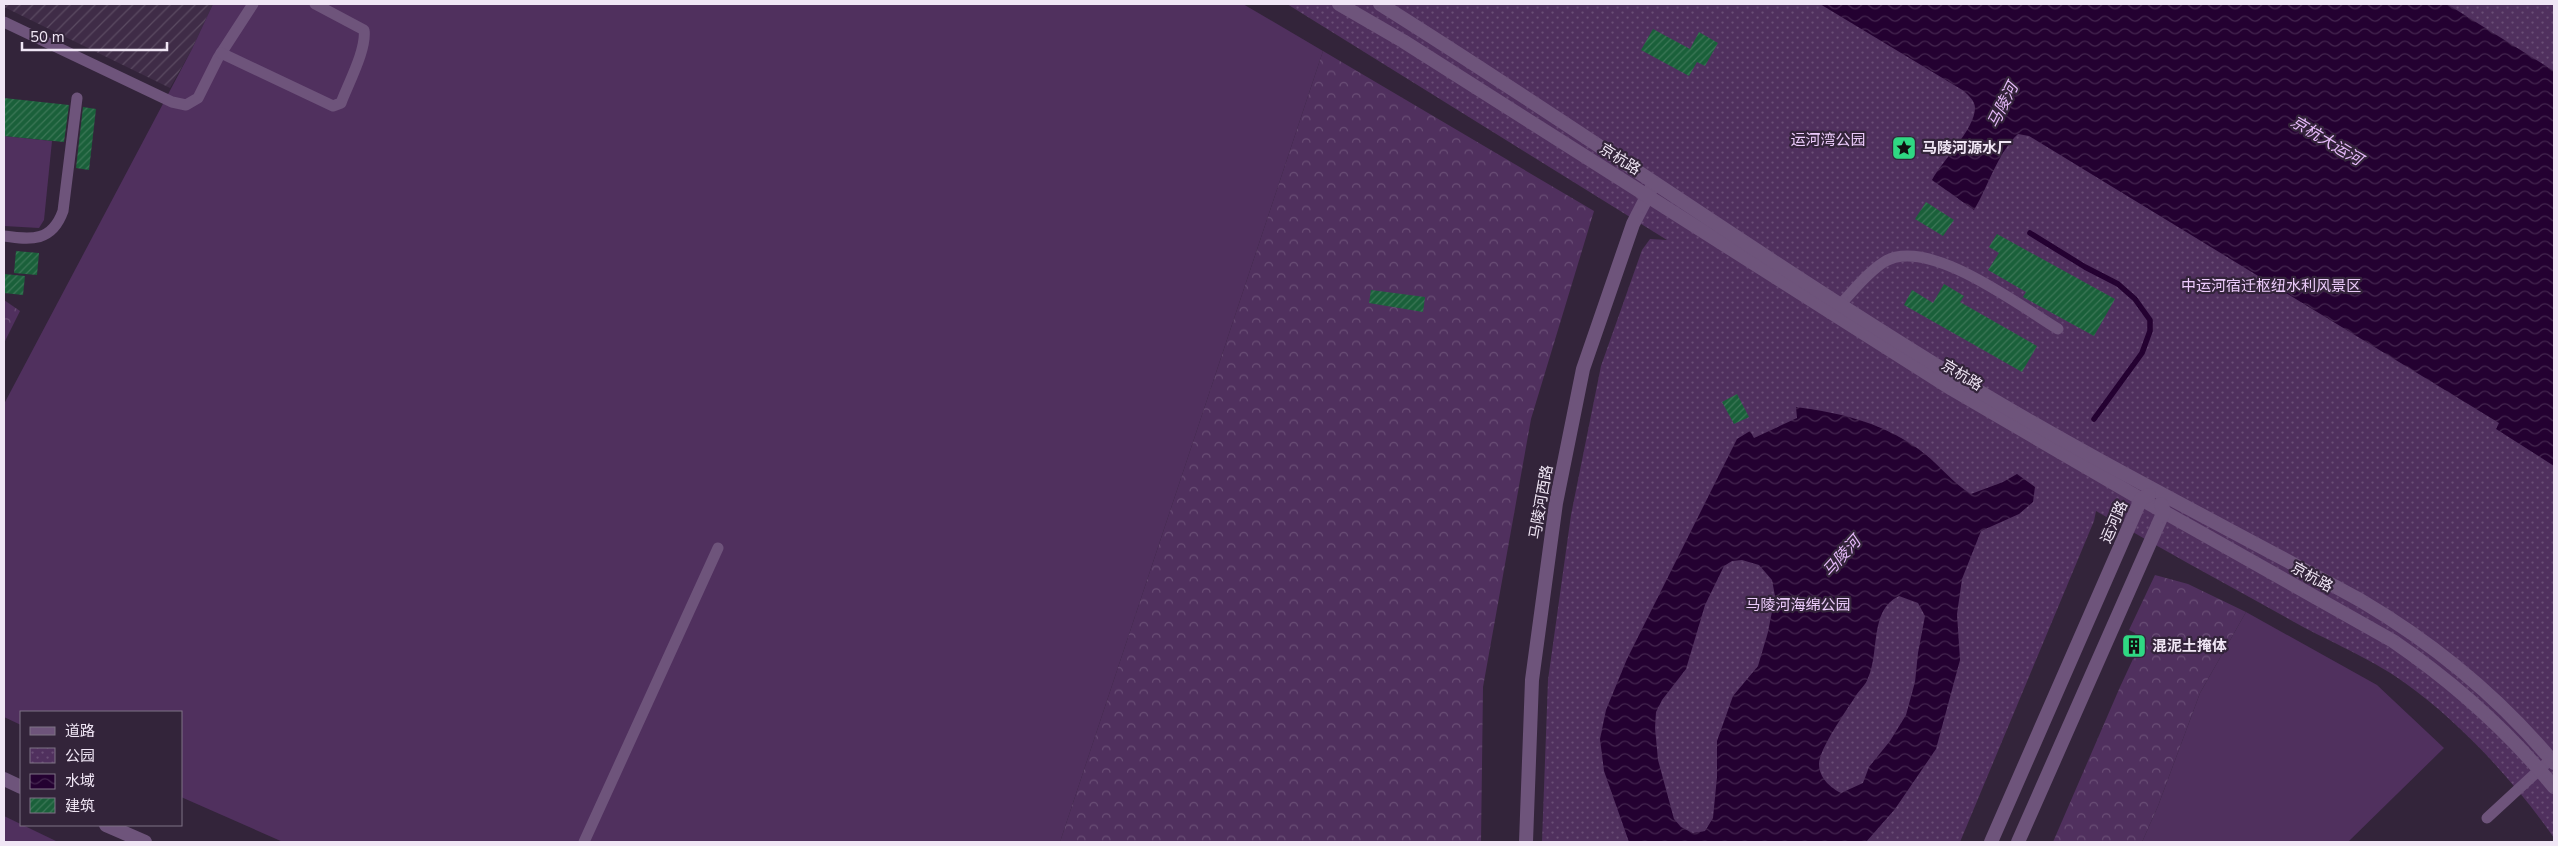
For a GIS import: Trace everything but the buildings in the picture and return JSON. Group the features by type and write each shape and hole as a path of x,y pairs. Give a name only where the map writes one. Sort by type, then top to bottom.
{"street":[{"name":"京杭路","path":"1339,4 1647,195 1952,389 2141,499 2393,641 2420,659 2474,704 2540,770 2554,787"},
{"name":"京杭路","path":"1380,4 1501,80 1840,305 1977,390 2360,600 2407,628 2445,657 2486,694 2553,761"},
{"name":"马陵河西路","path":"1526,842 1532,680 1556,503 1583,369 1633,224 1654,182"},
{"name":"运河路","path":"1991,842 2141,499 2157,490"},
{"path":"2018,842 2164,511 2157,490"},
{"path":"4,779 20,787"},
{"path":"108,826 145,842"}],"lane":[{"path":"4,22 172,102 186,105 198,98 221,53 253,4"},
{"path":"221,53 333,106 340,103 361,49 365,36 364,30 315,4"},
{"path":"4,236 33,240 49,231 59,222 63,211 77,98"},
{"path":"1840,305 1866,276 1885,262 1901,256 1916,255 1963,271 2058,329"},
{"path":"584,842 718,548"},
{"path":"2487,818 2540,770 2553,761"}],"shaded area":[{"path":"4,4 213,4 192,49 170,88 4,7"}],"green space":[{"path":"213,4 1243,4 1323,51 1060,842 283,842 182,797 182,711 20,711 20,725 4,717 4,404 192,49"},
{"name":"中运河宿迁枢纽水利风景区","path":"1287,4 2554,4 2554,838 2505,775 2486,754 2446,716 2405,683 2370,661 2305,628 2096,511 2094,521 1960,842 1542,842 1548,680 1571,515 1601,366 1642,250 1650,239 1667,240"},
{"path":"1323,51 1594,211 1531,419 1483,687 1481,842 1060,842"},
{"path":"4,136 52,141 44,220 39,228 4,226"},
{"path":"4,300 20,311 4,343"},
{"path":"2155,575 2188,584 2246,612 2200,693 2158,806 2142,842 2053,842 2133,659 2144,654 2135,633 2129,630"},
{"path":"2246,612 2377,685 2444,748 2348,842 2142,842 2158,806 2200,693"},
{"path":"4,816 20,824 20,826 25,826 58,842 4,842"}],"water":[{"name":"京杭大运河","path":"1820,4 2447,4 2554,71 2554,466 2496,429 2499,423 2029,136 2018,134 2004,151 1974,210 1932,180 1970,125 1974,116 1974,103 1964,91"},
{"path":"1796,407 1864,421 1895,435 1925,454 1958,485 1971,494 2003,482 2017,474 2035,487 2033,502 2019,514 1981,531 1962,579 1957,614 1960,660 1936,749 1895,809 1866,842 1629,842 1604,771 1600,739 1606,710 1627,659 1737,439 1750,431 1754,438 1797,418","holes":["1742,560 1759,565 1772,580 1775,596 1768,632 1758,666 1733,696 1717,741 1717,777 1713,818 1705,831 1693,833 1681,827 1674,819 1658,760 1655,728 1656,712 1662,700 1686,669 1705,605 1724,566 1732,561","1899,596 1918,603 1925,616 1915,682 1906,715 1890,741 1869,767 1863,783 1841,793 1823,778 1819,764 1820,757 1834,730 1867,681 1872,668 1879,621 1883,611 1890,602"]}],"waterway":[{"name":"马陵河","path":"2030,233 2085,267 2118,284 2135,299 2150,320 2150,331 2142,353 2094,419"}],"place":[{"name":"马陵河源水厂","path":"1904,148"},
{"name":"混泥土掩体","path":"2134,646"}],"park label":[{"name":"运河湾公园","path":"1828,140"},
{"name":"马陵河海绵公园","path":"1798,605"}]}
